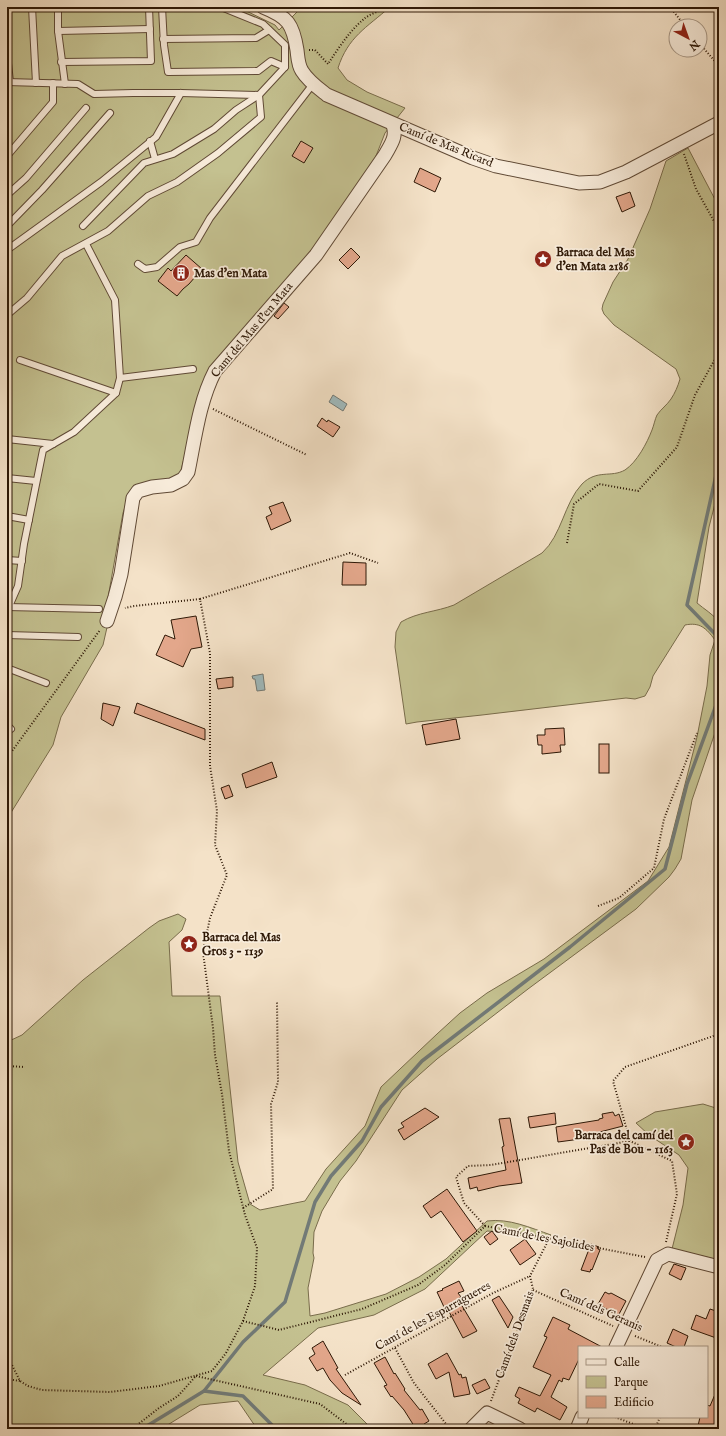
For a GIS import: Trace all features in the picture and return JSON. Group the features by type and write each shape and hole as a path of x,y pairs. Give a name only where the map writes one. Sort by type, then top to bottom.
{"street":[{"name":"Camí de Mas Ricard","path":"263,7 277,12 289,22 295,38 298,62 302,72 313,84 327,95 393,125 496,166 579,183 600,182 626,172 719,123"},
{"name":"Camí del Mas d'en Mata","path":"105,614 121,574 133,498 138,491 152,487 171,485 183,479 188,472 202,404 208,384 215,371 316,255 393,141 396,132 393,125"},
{"path":"616,1346 663,1257 719,1266"},
{"path":"471,1429 487,1413 520,1429"},
{"path":"577,1429 582,1418"}],"lane":[{"path":"32,7 36,83"},
{"path":"58,7 58,31 64,84"},
{"path":"61,62 151,61 149,7"},
{"path":"162,7 163,39 168,72 258,72 271,61 285,67"},
{"path":"83,226 144,163 173,154 214,129 236,110 259,95 285,67 285,45 269,30 262,24 221,7"},
{"path":"58,31 150,29"},
{"path":"163,39 256,38 269,30"},
{"path":"7,54 9,82 78,84 94,94 181,93 259,95"},
{"path":"7,156 53,102 53,83"},
{"path":"138,264 145,269 157,267 180,247 196,242 210,218 313,84"},
{"path":"7,250 101,182 156,137 181,93"},
{"path":"7,315 27,298 62,256 108,231 148,196 177,182 218,153 261,117 259,95"},
{"path":"7,195 26,178 86,108"},
{"path":"7,226 42,190 110,113"},
{"path":"150,141 155,159"},
{"path":"86,244 115,300 120,378 116,393 74,432 43,450 36,481 18,586 8,609 105,614"},
{"path":"20,360 116,393"},
{"path":"120,378 193,369"},
{"path":"7,439 53,444"},
{"path":"7,478 36,481"},
{"path":"7,516 29,520"},
{"path":"7,560 22,561"},
{"path":"7,635 78,637"},
{"path":"7,668 46,683"}],"path":[{"path":"297,50 315,50 328,64 342,42 364,18 379,12 386,7"},
{"path":"670,7 679,18"},
{"path":"708,53 719,66"},
{"path":"680,144 696,189 719,230"},
{"path":"567,543 574,504 599,484 638,491 677,447 696,396 719,352"},
{"path":"202,404 307,455"},
{"path":"7,758 105,614 134,606 200,599 350,552 378,562"},
{"path":"7,1345 10,1361 20,1380 28,1386 42,1390 110,1392 159,1386 212,1371 226,1353 243,1321 255,1286 257,1248 243,1208 229,1151 222,1094 215,1055 203,952 210,918 227,875 215,845 217,811 210,766 210,653 200,599"},
{"path":"598,906 618,898 654,868 664,819 697,734"},
{"path":"243,1208 273,1189 271,1104 278,1082 277,1001"},
{"path":"630,1141 613,1081 625,1067 719,1034"},
{"path":"7,1066 25,1067"},
{"path":"485,1226 464,1203 456,1177 468,1166 491,1165 630,1141 672,1161 676,1194 663,1257"},
{"name":"Camí de les Sajolides","path":"243,1321 279,1330 362,1309 418,1285 445,1265 485,1226 549,1239 663,1257"},
{"name":"Camí dels Desmais","path":"487,1413 533,1289 530,1276 549,1239"},
{"name":"Camí de les Esparragueres","path":"345,1375 493,1293 530,1276"},
{"name":"Camí dels Geranis","path":"533,1289 660,1346"},
{"path":"394,1348 414,1383 450,1429"},
{"path":"132,1429 159,1408 178,1396 195,1376"},
{"path":"195,1376 320,1404 353,1429"},
{"path":"7,1379 20,1380"},
{"path":"618,1418 646,1429"},
{"path":"655,1429 660,1418"}],"green space":[{"path":"7,7 238,7 275,25 279,30 298,11 299,7 390,7 366,27 347,48 338,68 347,80 367,92 405,108 385,133 374,161 310,257 205,378 180,474 167,481 140,486 130,491 123,513 106,609 108,623 103,645 61,717 53,745 7,819"},
{"path":"688,148 719,207 719,373 717,378 719,385 719,488 709,527 697,603 719,622 719,721 692,800 681,859 669,877 636,909 437,1059 402,1090 356,1161 340,1181 322,1211 314,1232 314,1258 308,1288 310,1316 325,1313 386,1294 419,1277 446,1259 487,1221 495,1220 512,1222 551,1235 543,1240 503,1232 487,1231 425,1289 374,1315 318,1328 263,1375 305,1385 348,1405 372,1429 259,1429 238,1401 200,1405 161,1429 7,1429 7,1042 22,1035 83,980 149,928 159,921 178,914 186,919 182,930 169,942 172,996 220,996 238,1162 250,1204 260,1210 305,1201 326,1169 365,1126 381,1087 460,1013 487,993 544,959 648,881 669,847 697,737 707,686 710,655 715,640 706,629 695,624 685,625 653,676 650,687 645,696 635,699 626,698 406,724 395,647 396,632 401,622 420,614 454,605 542,553 549,546 559,528 571,500 582,484 588,479 599,475 625,470 634,462 644,446 657,415 671,399 680,379 676,369 614,325 604,314 602,309 613,282 628,259 650,209 666,161"},
{"path":"703,1104 719,1109 719,1260 672,1249 683,1205 688,1168 679,1155 649,1135 636,1123 655,1112"}],"water":[{"path":"333,395 347,404 343,411 329,402"},
{"path":"263,674 265,690 257,691 255,679 253,679 252,676"}],"building":[{"path":"301,141 313,148 304,163 292,156"},
{"path":"420,168 441,178 435,192 414,182"},
{"path":"630,192 635,206 622,212 616,197"},
{"path":"351,248 360,257 348,269 339,260"},
{"name":"Mas d'en Mata","path":"186,255 202,269 177,296 158,281 168,268 171,271"},
{"path":"284,303 289,307 278,319 274,316"},
{"path":"322,418 327,422 328,420 340,427 333,437 317,426"},
{"path":"283,502 291,521 271,530 266,517 272,514 269,507"},
{"path":"343,562 366,563 366,585 342,585"},
{"path":"196,616 202,647 191,649 183,667 156,655 165,635 175,639 171,620"},
{"path":"233,677 233,687 218,689 216,679"},
{"path":"103,703 120,707 113,726 101,719"},
{"path":"137,703 205,729 205,740 134,713"},
{"path":"456,719 460,739 426,745 422,725"},
{"path":"564,728 565,745 560,745 561,752 542,754 542,745 538,745 537,735 545,735 545,729"},
{"path":"599,744 609,744 609,773 599,773"},
{"path":"272,762 277,777 246,788 242,774"},
{"path":"229,785 233,796 225,799 221,788"},
{"path":"425,1108 439,1117 404,1140 398,1130 404,1127 401,1123"},
{"path":"613,1112 615,1116 619,1114 623,1126 588,1135 588,1138 558,1142 556,1127 599,1120 603,1118 602,1114"},
{"path":"555,1113 556,1124 530,1128 528,1117"},
{"path":"510,1118 522,1183 478,1191 477,1187 470,1189 468,1178 506,1170 502,1147 504,1146 499,1119"},
{"path":"447,1189 477,1231 463,1242 441,1211 431,1218 423,1206"},
{"path":"492,1231 498,1239 490,1245 484,1237"},
{"path":"525,1239 536,1254 520,1265 510,1250"},
{"path":"591,1244 599,1247 598,1249 600,1250 590,1272 581,1270"},
{"path":"674,1264 686,1268 681,1280 669,1274"},
{"path":"459,1281 464,1291 458,1293 461,1297 458,1299 477,1331 463,1338 446,1306 444,1307 437,1292"},
{"path":"605,1292 609,1294 611,1293 626,1301 618,1316 598,1304"},
{"path":"499,1296 513,1317 508,1328 492,1300"},
{"path":"710,1309 719,1312 719,1339 691,1329 696,1315 706,1319"},
{"path":"553,1317 570,1325 568,1329 600,1346 578,1346 578,1361 569,1380 563,1378 562,1382 559,1380 551,1397 567,1407 560,1420 537,1408 535,1412 518,1403 520,1399 515,1396 519,1387 540,1396 551,1375 533,1367 547,1337 544,1336"},
{"path":"673,1329 688,1336 684,1346 674,1346 667,1343"},
{"path":"323,1341 338,1368 336,1369 361,1405 342,1393 330,1380 323,1368 317,1371 309,1358 315,1354 312,1348"},
{"path":"447,1353 459,1375 461,1374 462,1378 466,1377 470,1394 454,1397 449,1372 436,1379 428,1364"},
{"path":"385,1357 394,1374 395,1373 405,1389 404,1390 420,1410 422,1409 429,1421 424,1424 428,1429 416,1429 404,1410 392,1396 391,1397 384,1386 387,1385 374,1363"},
{"path":"485,1379 490,1388 477,1394 472,1385"},
{"path":"719,1385 719,1429 707,1429 698,1426 700,1418 708,1418 708,1405 710,1406"}],"waterway":[{"path":"719,462 687,605 719,638"},
{"path":"204,1391 243,1342 285,1302 315,1202 331,1176 362,1141 381,1107 422,1061 570,947 665,869 687,784 719,697"},
{"path":"142,1429 204,1391 243,1396 276,1429"}],"place":[{"name":"Barraca del Mas d'en Mata 2186","path":"543,259"},
{"name":"Mas d'en Mata","path":"181,273"},
{"name":"Barraca del Mas Gros 3 - 1139","path":"189,944"},
{"name":"Barraca del camí del Pas de Bou - 1163","path":"686,1142"}]}
